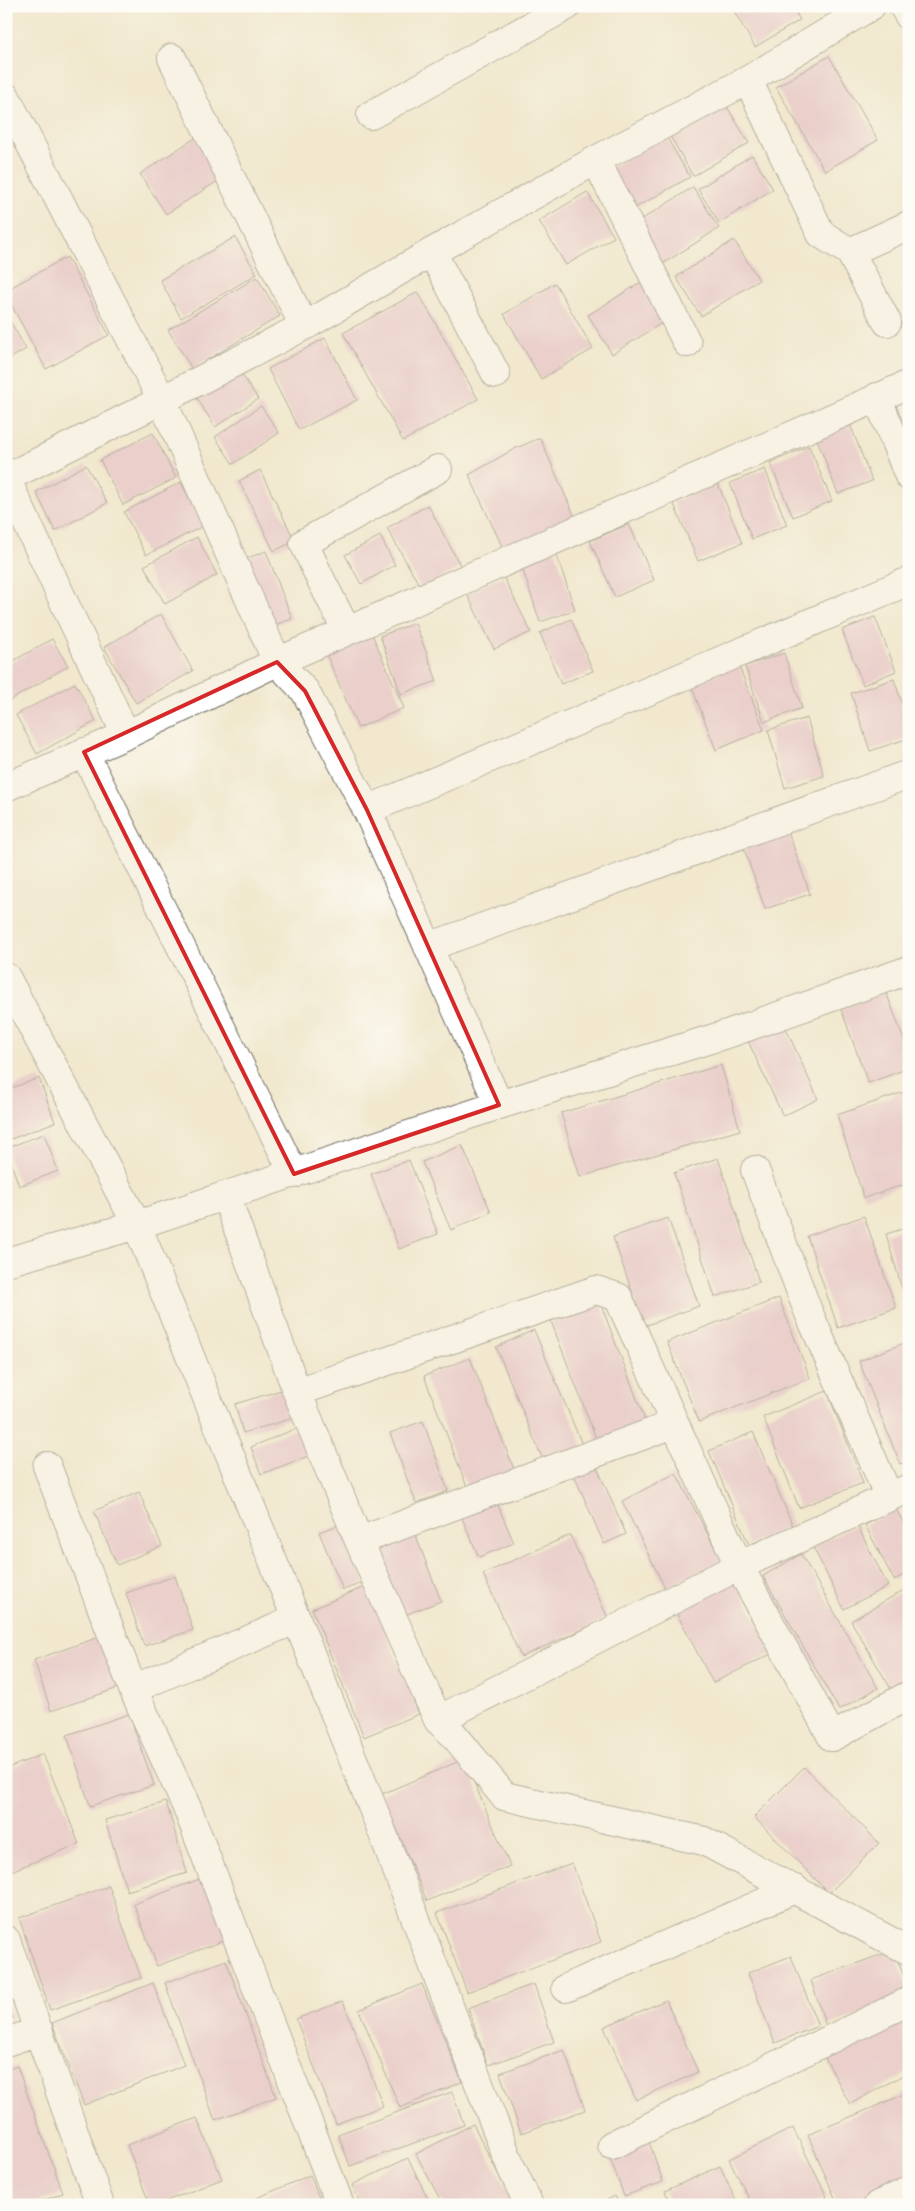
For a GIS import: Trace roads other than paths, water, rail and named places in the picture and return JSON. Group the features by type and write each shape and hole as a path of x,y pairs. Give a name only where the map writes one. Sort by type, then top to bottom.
{"street":[{"path":"371,115 567,6"},
{"path":"126,735 6,478 304,326 596,160 748,80 871,6"},
{"path":"903,6 909,16"},
{"path":"172,58 304,326"},
{"path":"748,80 821,234 850,252 887,322"},
{"path":"6,97 162,400 277,662 305,691 367,810 499,1105"},
{"path":"596,160 686,343"},
{"path":"850,252 909,225"},
{"path":"432,252 496,374"},
{"path":"6,787 126,735 277,662 909,384"},
{"path":"877,397 909,476"},
{"path":"347,631 304,543 438,469"},
{"path":"367,810 909,581"},
{"path":"84,752 294,1174"},
{"path":"428,947 909,774"},
{"path":"6,1262 137,1225 499,1105 730,1033 909,970"},
{"path":"6,977 137,1225 378,1821 511,2167 529,2205"},
{"path":"438,1720 739,1566 899,1492 808,1311 755,1170"},
{"path":"226,1196 297,1392 359,1541 438,1720 454,1734 504,1796 704,1841 909,1950"},
{"path":"297,1392 596,1290 618,1298 739,1566 832,1737 909,1695"},
{"path":"359,1541 674,1424"},
{"path":"47,1466 133,1689 191,1819 340,2205"},
{"path":"133,1689 296,1619"},
{"path":"566,1988 795,1890"},
{"path":"6,1940 100,2205"},
{"path":"612,2145 909,2001"},
{"path":"6,2042 39,2031"},
{"path":"878,2205 909,2191"}]}
